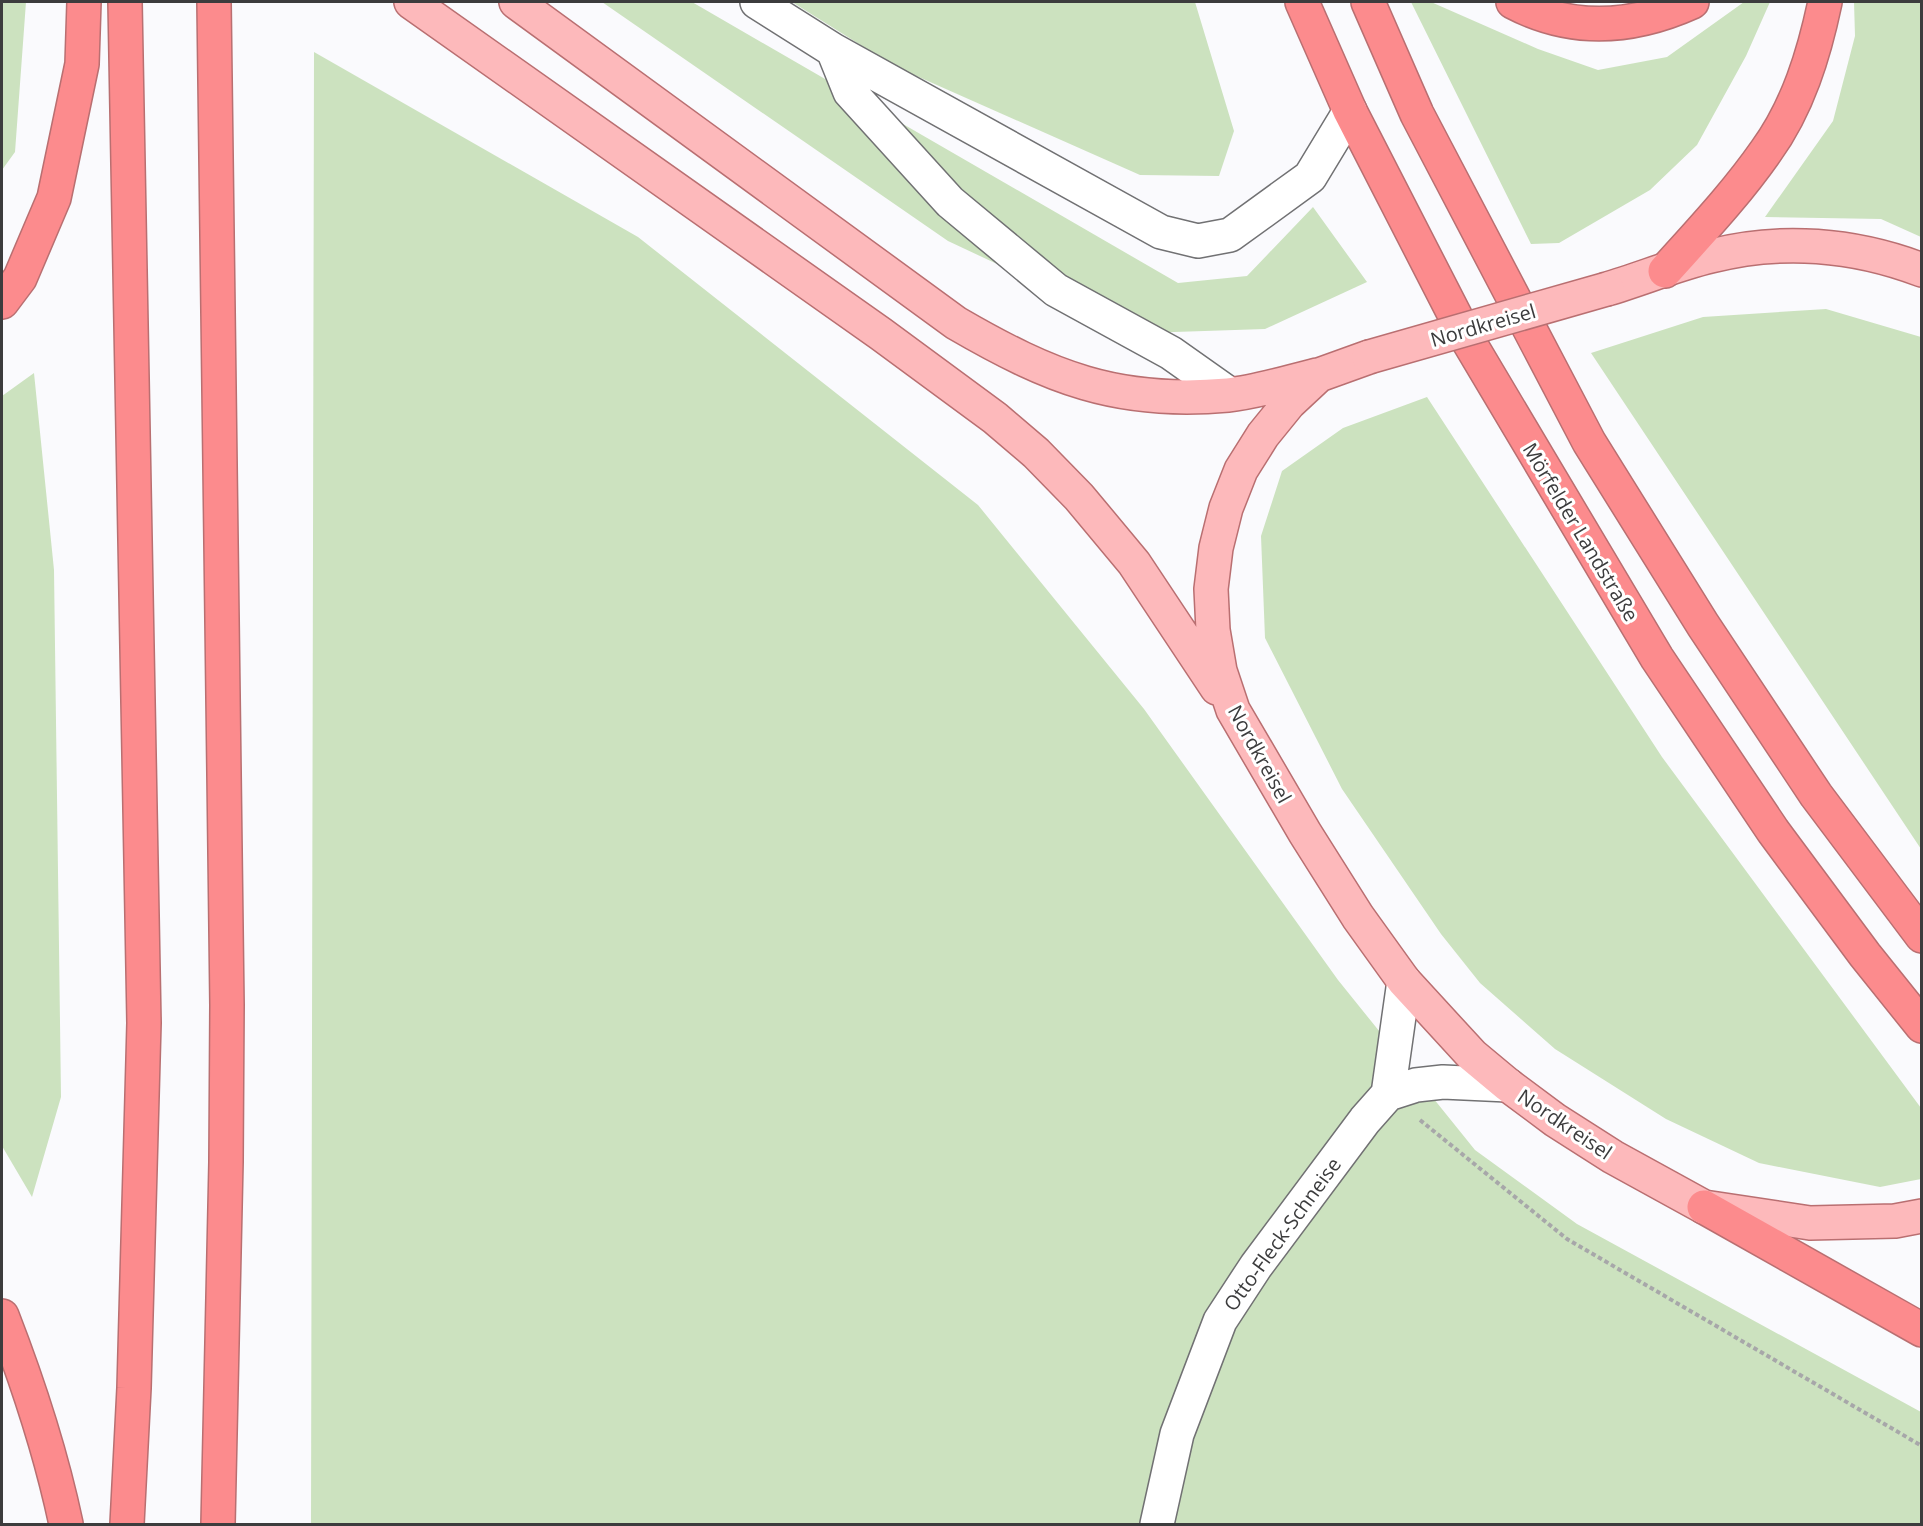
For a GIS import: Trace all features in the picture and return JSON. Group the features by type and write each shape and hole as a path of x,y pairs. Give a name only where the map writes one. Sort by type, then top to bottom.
{"highway":[{"path":"2,303 20,278 54,198 82,63 84,2"},
{"path":"125,2 144,1023 134,1388 127,1524"},
{"path":"214,2 227,1005 218,1524"},
{"name":"Mörfelder Landstraße","path":"1302,2 1350,111 1466,337 1656,658 1773,831 1865,955 1922,1026"},
{"path":"1368,2 1418,114 1589,442 1703,625 1816,795 1922,936"},
{"path":"1513,2 1538,13 1576,22 1617,24 1667,13 1692,2"},
{"path":"1665,271 1720,209 1767,150 1786,117 1804,78 1826,2"},
{"path":"1704,1207 1922,1330"},
{"path":"2,1316 45,1440 66,1524"}],"main road":[{"path":"411,2 871,327 1036,453 1079,497 1134,562 1233,710"},
{"path":"516,2 956,323 1006,352 1047,371 1080,382 1119,393 1158,396 1229,394 1319,375"},
{"name":"Nordkreisel","path":"1922,270 1896,260 1851,249 1803,245 1756,247 1733,251 1369,357 1319,375 1289,403 1263,435 1241,470 1223,518 1216,548 1211,589 1213,630 1220,671 1233,710 1305,833 1358,917 1404,981 1472,1055 1555,1120 1603,1151 1704,1207 1810,1223 1895,1221 1922,1216"}],"street":[{"path":"758,2 833,50 1161,232 1198,241 1230,236 1310,177 1350,111"},
{"path":"833,50 850,92 950,202 1056,290 1171,353 1229,394"},
{"path":"1404,981 1388,1094 1416,1085 1443,1082 1508,1085"},
{"name":"Otto-Fleck-Schneise","path":"1157,1524 1177,1434 1220,1321 1256,1266 1298,1209 1365,1120 1388,1094"}],"path":[{"path":"1388,1094 1567,1239 1922,1446"}],"green space":[{"path":"2,2 26,2 15,152 2,170"},
{"path":"602,2 692,2 1178,283 1247,276 1313,207 1367,282 1265,329 1144,333 948,241"},
{"path":"792,2 1195,2 1234,131 1219,176 1140,175 894,66"},
{"path":"1411,2 1431,2 1538,49 1598,70 1667,57 1744,2 1770,2 1746,56 1697,145 1650,190 1559,243 1531,244"},
{"path":"1854,2 1921,2 1921,237 1881,219 1765,217 1833,121 1855,36"},
{"path":"314,52 638,237 978,505 1144,709 1338,980 1475,1150 1577,1224 1921,1412 1921,1524 311,1524"},
{"path":"1826,309 1921,337 1921,849 1591,353 1703,317"},
{"path":"34,373 54,570 61,1097 32,1197 2,1146 2,396"},
{"path":"1427,397 1662,757 1921,1108 1921,1179 1880,1187 1759,1163 1666,1119 1555,1049 1480,983 1441,934 1342,789 1265,638 1261,536 1282,471 1343,428"}]}
